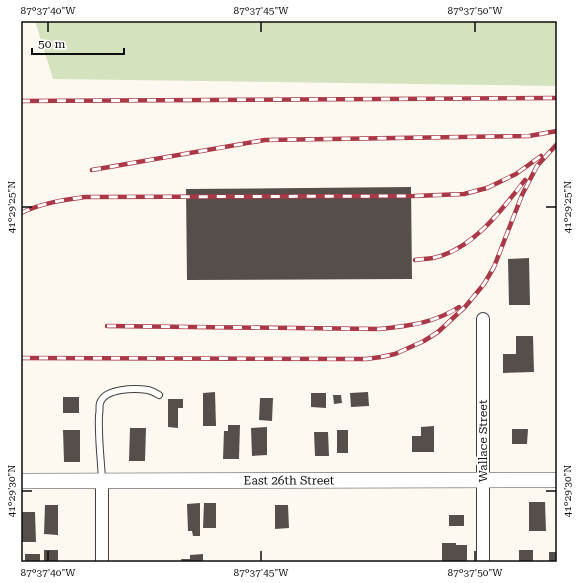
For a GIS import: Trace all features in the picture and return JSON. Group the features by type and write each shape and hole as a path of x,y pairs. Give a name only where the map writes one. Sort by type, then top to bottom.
{"street":[{"name":"Wallace Street","path":"483,319 483,562"},
{"name":"East 26th Street","path":"21,481 557,480"},
{"path":"102,481 102,562"}],"lane":[{"path":"102,481 99,421 100,402 105,396 115,391 128,389 149,390 159,395"}],"green space":[{"path":"35,21 557,21 557,86 53,79"}],"building":[{"path":"411,187 412,279 187,280 186,189"},
{"path":"529,258 530,305 509,305 508,259"},
{"path":"516,336 533,336 534,372 503,373 503,354 516,354"},
{"path":"215,392 216,426 203,426 203,393"},
{"path":"368,392 369,406 351,407 350,393"},
{"path":"311,393 326,393 326,408 311,407"},
{"path":"333,395 341,395 342,403 334,404"},
{"path":"63,397 79,397 79,413 63,413"},
{"path":"260,398 273,398 272,421 259,420"},
{"path":"168,399 183,399 183,408 178,408 178,428 168,427"},
{"path":"228,425 240,425 239,459 223,459 224,431 228,431"},
{"path":"434,426 434,452 412,452 412,436 421,436 421,427"},
{"path":"267,427 267,455 252,456 251,428"},
{"path":"130,428 146,428 145,461 129,461"},
{"path":"512,429 528,429 527,444 512,444"},
{"path":"63,430 80,430 80,462 64,462"},
{"path":"337,430 348,430 348,453 337,453"},
{"path":"314,432 328,432 329,456 315,456"},
{"path":"529,502 545,502 546,531 529,531"},
{"path":"200,503 200,536 193,536 192,531 188,531 187,504"},
{"path":"204,503 216,503 216,528 203,528"},
{"path":"45,505 58,505 58,535 44,534"},
{"path":"275,505 288,505 289,528 275,529"},
{"path":"21,512 35,512 36,542 21,542"},
{"path":"449,515 464,515 464,526 449,526"},
{"path":"442,543 467,545 467,562 442,561"},
{"path":"44,550 58,550 58,562 44,562"},
{"path":"519,550 533,550 533,562 519,562"},
{"path":"549,552 557,552 557,562 549,562"},
{"path":"25,554 40,554 40,562 25,562"},
{"path":"203,554 203,562 182,562 181,559 190,559 190,555"}],"railway":[{"path":"21,101 557,98"},
{"path":"92,170 265,140 529,136 557,131"},
{"path":"21,358 366,359 395,354 424,341 438,332 465,307 484,284 494,267 522,195 537,166 557,144"},
{"path":"21,213 45,204 85,197 414,196 464,194 487,188 516,174 541,156"},
{"path":"415,260 433,258 447,254 461,247 473,238 496,216 525,180"},
{"path":"107,326 380,329 421,323 440,317 459,307"}]}
